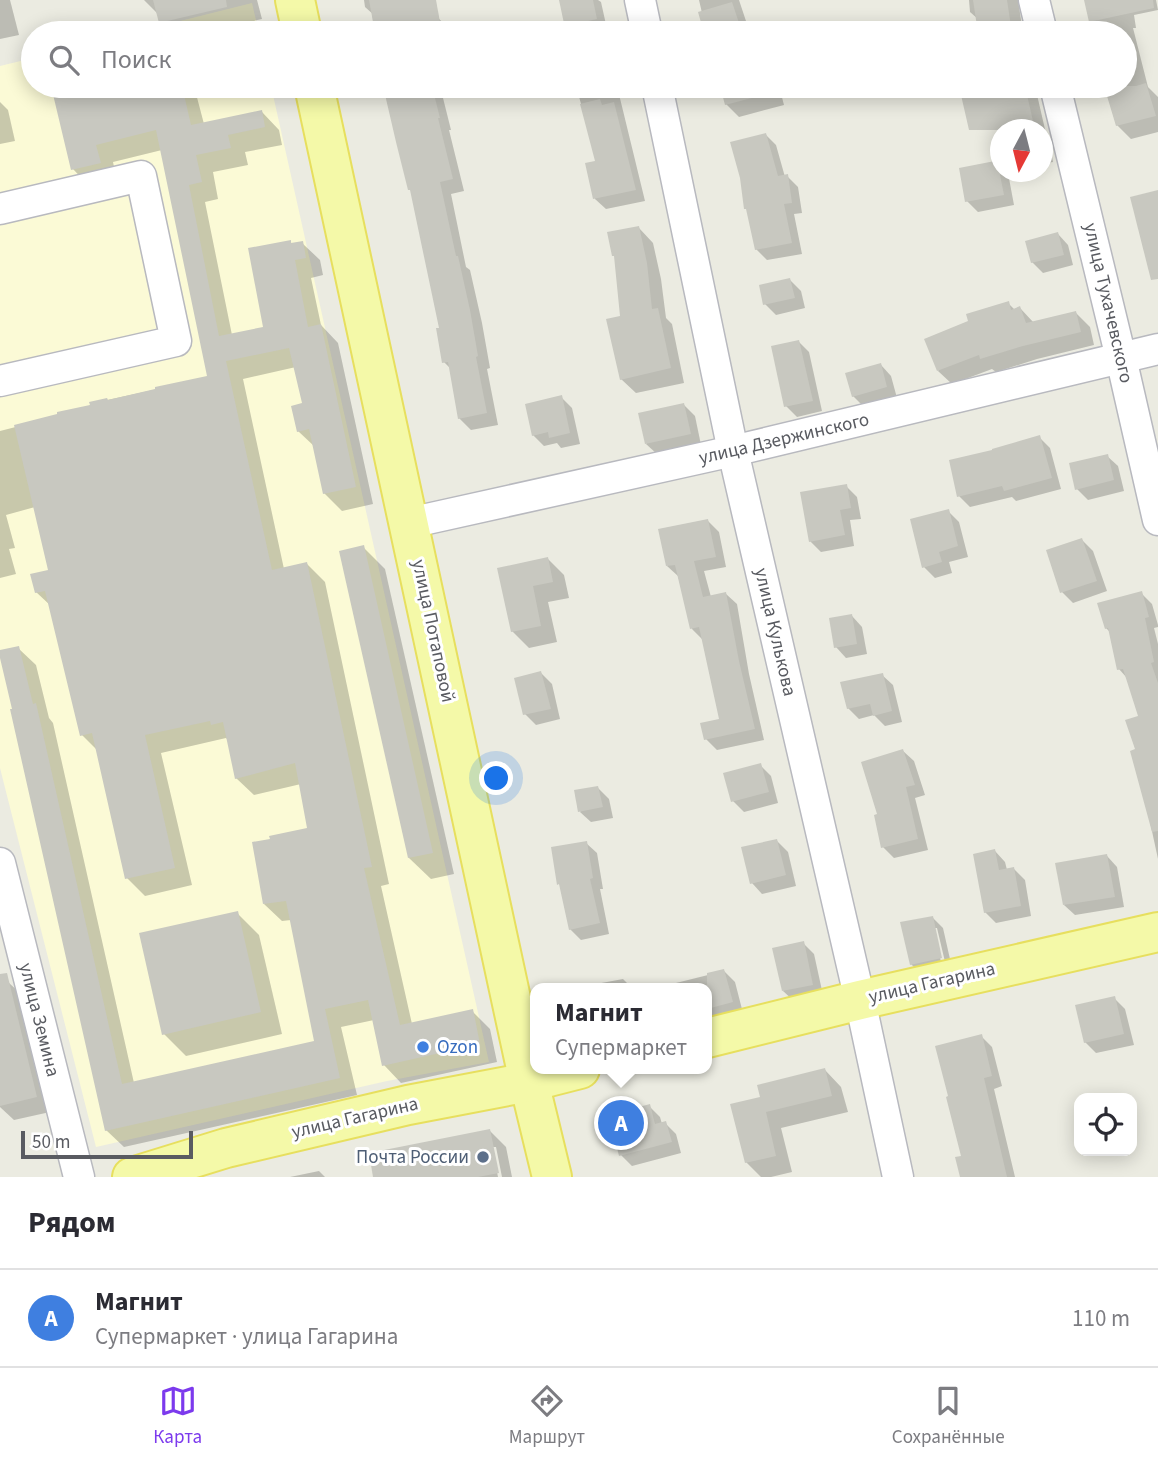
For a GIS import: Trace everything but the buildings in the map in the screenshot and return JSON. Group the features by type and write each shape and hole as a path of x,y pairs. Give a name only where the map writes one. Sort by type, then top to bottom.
{"main road":[{"path":"295,0 299,21"},
{"name":"улица Потаповой","path":"317,98 529,1082 552,1177"},
{"name":"улица Гагарина","path":"712,1037 1158,932"},
{"name":"улица Гагарина","path":"132,1177 226,1149 304,1130 408,1105 560,1074"}],"street":[{"path":"640,0 644,21"},
{"path":"1034,0 1039,21"},
{"name":"улица Кулькова","path":"659,98 733,451 860,1000 898,1177"},
{"name":"улица Тухачевского","path":"1058,98 1158,520"},
{"path":"0,209 141,176 176,341 0,381"},
{"name":"улица Дзержинского","path":"409,523 733,451 1158,349"},
{"name":"улица Земина","path":"0,863 79,1177"}],"shaded area":[{"path":"252,3 256,21 180,21"},
{"path":"21,61 21,98 274,98 489,1062 387,1081 96,1147 0,768 0,66"}],"place":[{"name":"Ozon","path":"423,1047"},
{"name":"Магнит","path":"621,1123"},
{"name":"Почта России","path":"483,1157"}]}
